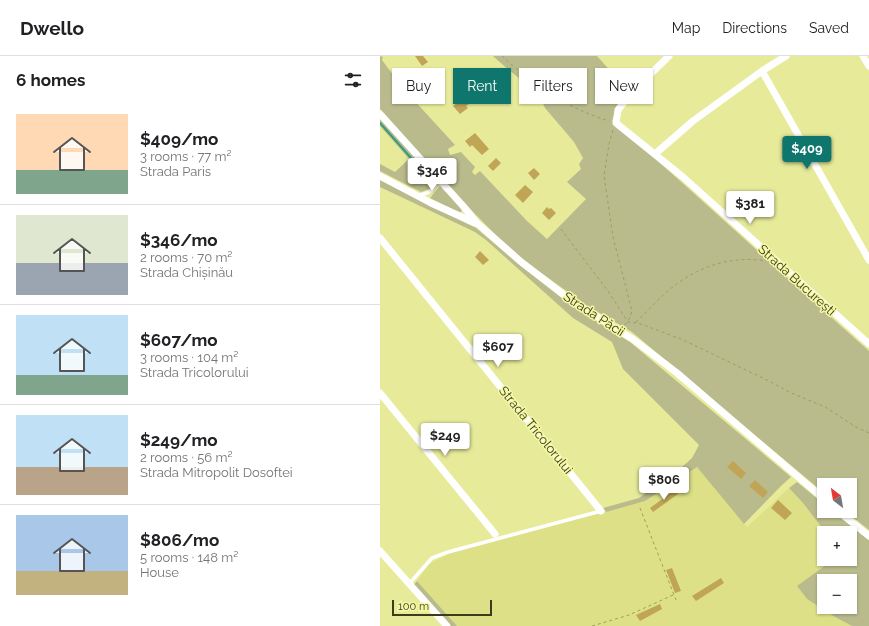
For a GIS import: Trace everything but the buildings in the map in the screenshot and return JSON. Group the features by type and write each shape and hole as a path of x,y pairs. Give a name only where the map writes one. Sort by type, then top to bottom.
{"street":[{"path":"616,122 618,110 631,93 669,56"},
{"path":"656,154 693,121 762,71 786,56"},
{"path":"863,56 869,66"},
{"path":"762,71 869,260"},
{"name":"Strada Păcii","path":"380,114 464,206 477,223 520,261 572,301 634,340 677,373 817,493"},
{"name":"Strada București","path":"616,122 656,154 869,344"},
{"path":"380,176 431,203 477,223"},
{"name":"Strada Tricolorului","path":"380,238 601,511"},
{"path":"380,393 495,534"},
{"path":"847,518 869,536"},
{"path":"380,551 446,626"}],"lane":[{"path":"418,195 426,194 433,190 438,179"},
{"path":"409,584 432,558 448,552 601,511"}],"path":[{"path":"502,56 536,84 575,107 601,118 616,122 609,144 604,176 613,237 632,311 628,322 618,330"},
{"path":"561,229 608,291 628,322"},
{"path":"636,323 669,290 685,279 711,265 749,259 778,263"},
{"path":"628,322 636,323 681,339 703,349 789,392 825,407 856,427 869,433"},
{"path":"640,508 676,600"},
{"path":"592,626 629,615 674,595"}],"shaded area":[{"path":"380,56 383,57 382,60 392,74 392,104 418,104 455,145 448,149 450,155 461,152 475,167 472,172 475,175 480,171 527,221 547,239 586,199 567,182 581,169 579,164 583,158 574,142 543,104 587,104 587,68 519,68 519,78 511,72 511,68 507,68 493,56 597,56 608,68 595,68 595,104 619,104 612,121 869,351 869,530 854,518 857,518 857,478 817,478 817,487 632,332 586,305 526,262 474,213 380,109"},
{"path":"380,118 434,177 432,188 421,192 380,171 380,164 395,172 409,159 380,126"},
{"path":"380,180 476,228 573,307 630,342 791,477 744,524 697,467 645,501 606,512 603,508 639,498 680,469 692,458 699,445 623,369 612,342 573,318 486,240 475,232 380,187"},
{"path":"441,185 463,209 460,213 430,198"},
{"path":"697,467 747,527 789,488 821,526 817,526 817,566 824,566 797,586 807,599 817,605 817,614 830,614 852,626 457,626 417,581 429,564 448,554 645,501"},
{"path":"797,482 817,498 817,518 842,518 852,526 821,526 789,488"},
{"path":"857,530 869,540 869,626 852,626 830,614 857,614 857,574 817,574 817,605 807,599 797,586 824,566 857,566"},
{"path":"417,581 457,626 449,626 413,586"}],"waterway":[{"path":"380,123 411,158"}]}
